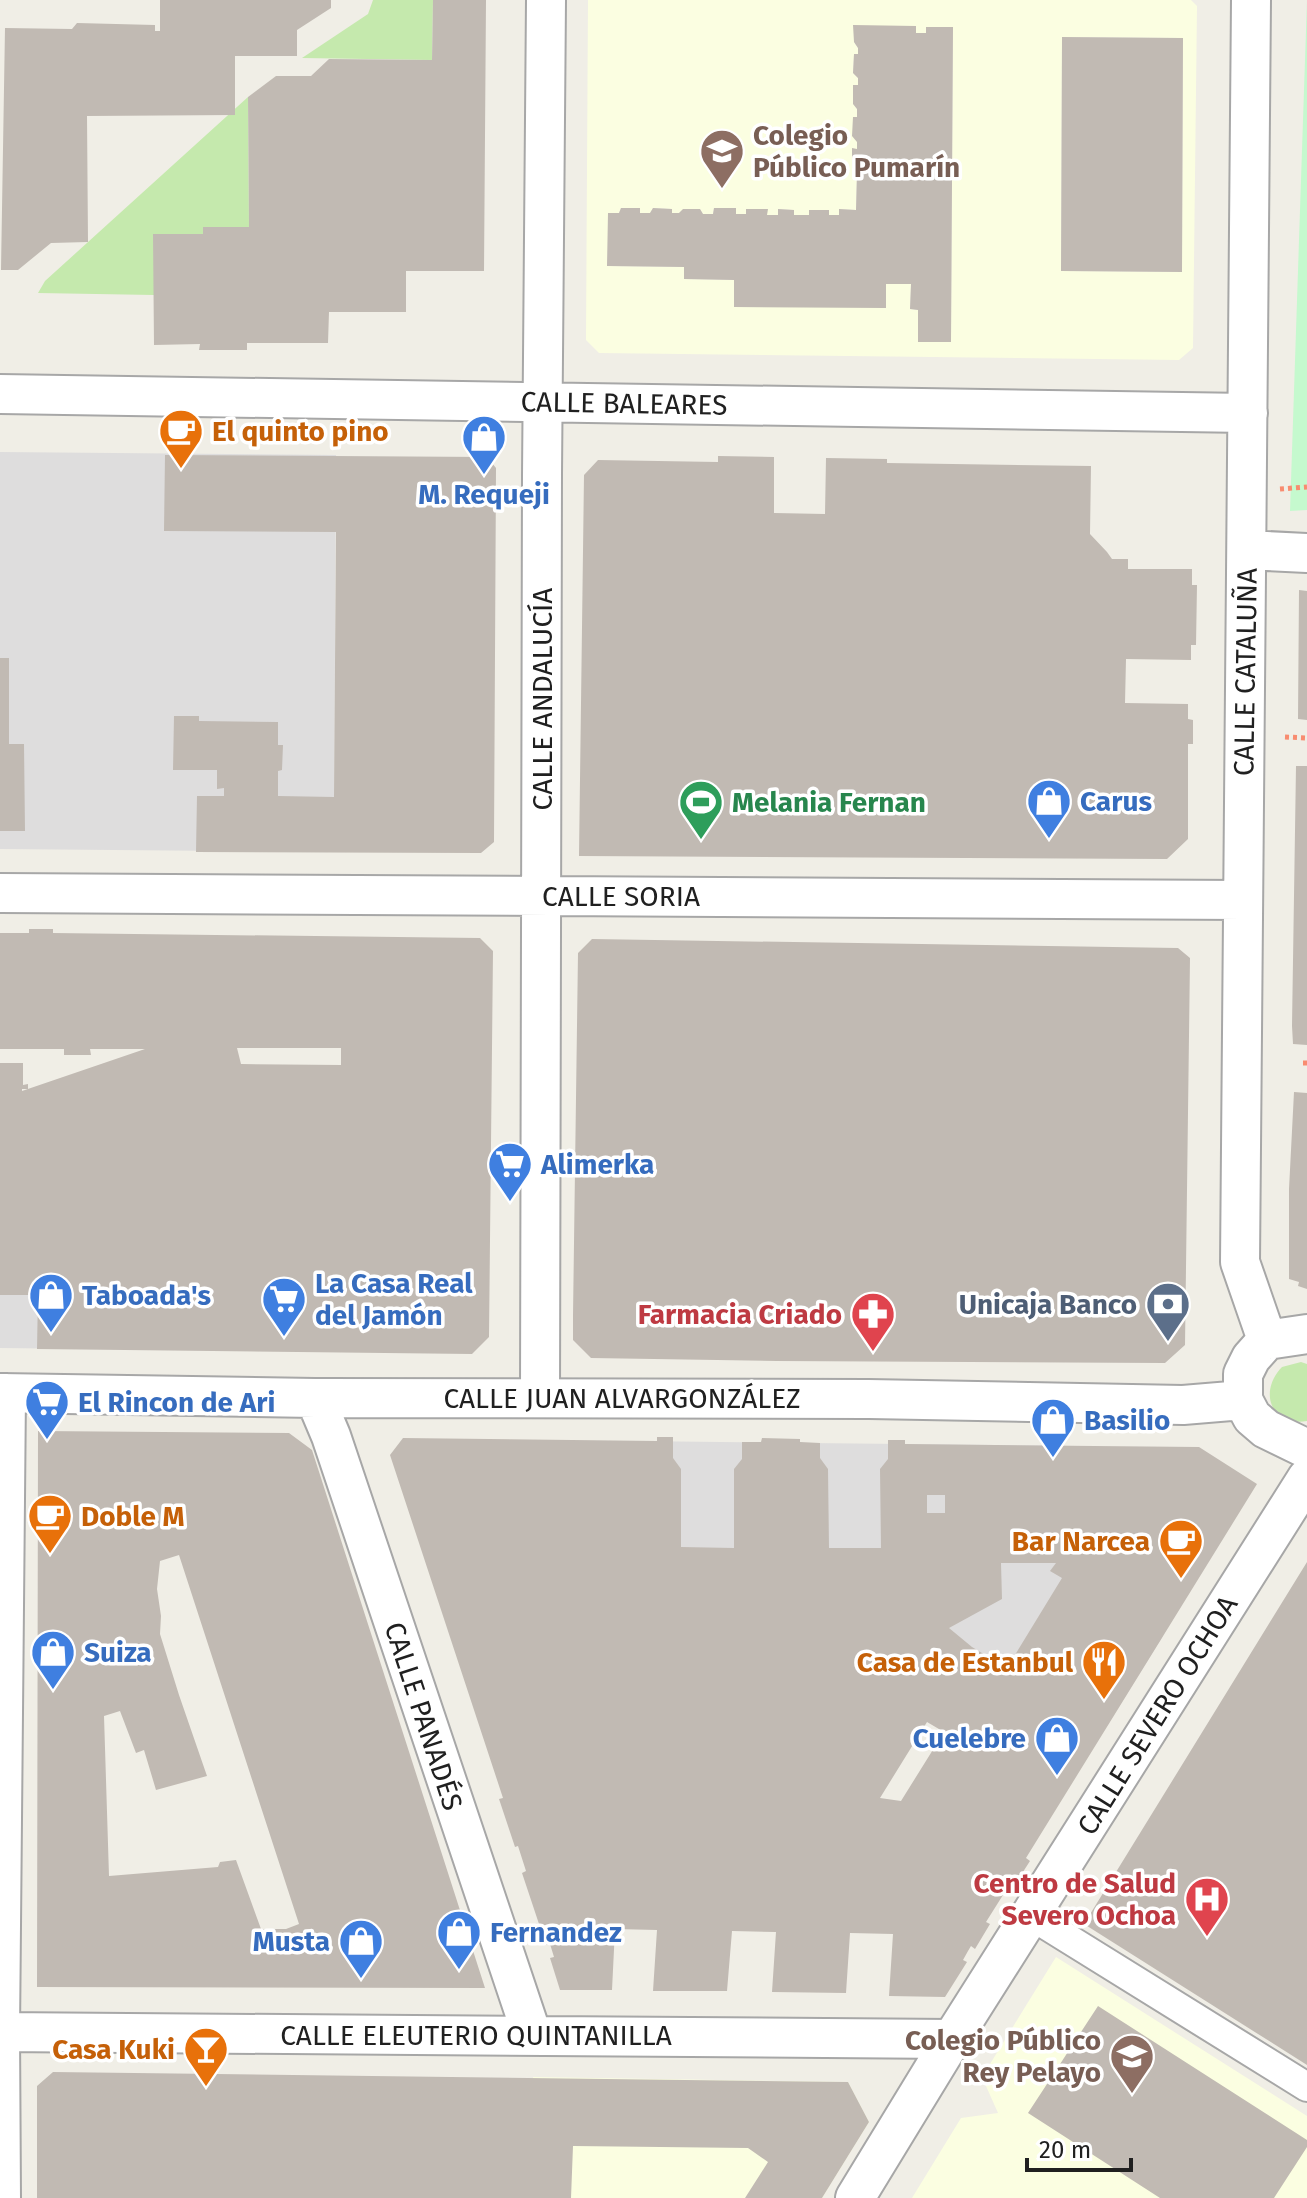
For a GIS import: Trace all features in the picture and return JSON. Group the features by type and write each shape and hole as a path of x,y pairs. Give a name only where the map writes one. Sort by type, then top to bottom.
{"street":[{"name":"CALLE ANDALUCÍA","path":"540,1398 546,0"},
{"name":"CALLE CATALUÑA","path":"1251,0 1240,1262 1267,1340"},
{"name":"CALLE BALEARES","path":"0,394 1248,413"},
{"path":"1247,550 1307,553"},
{"name":"CALLE SORIA","path":"0,893 1242,900"},
{"path":"1307,1334 1267,1340 1251,1358 1243,1374 1243,1400 1252,1417 1266,1429 1307,1449"},
{"path":"1,2198 3,1393"},
{"name":"CALLE JUAN ALVARGONZÁLEZ","path":"3,1393 315,1398 869,1399 1183,1405 1243,1400"},
{"name":"CALLE PANADÉS","path":"315,1398 336,1451 532,2035"},
{"name":"CALLE SEVERO OCHOA","path":"855,2198 1307,1478"},
{"path":"1030,1915 1307,2087"},
{"name":"CALLE ELEUTERIO QUINTANILLA","path":"0,2032 952,2039"}],"path":[{"path":"1284,496 1286,488"},
{"path":"1285,737 1307,738"}],"shaded area":[{"name":"Colegio Público Pumarín","path":"588,0 1191,0 1197,6 1193,348 1179,360 599,353 586,340","holes":["854,26 915,26 916,33 926,33 927,27 953,28 951,342 918,341 918,310 910,309 911,284 886,284 734,307 734,280 684,279 684,267 608,266 608,213 619,213 621,208 639,208 640,213 650,213 653,208 672,209 672,213 700,209 703,214 713,214 714,208 735,208 736,214 746,214 747,209 767,209 767,215 778,215 778,209 794,210 794,215 809,215 809,210 829,210 829,215 839,215 839,209 856,210 857,172 852,168 852,149 857,149 857,109 853,103 853,86 858,85 858,78 853,73 854,54 858,54 858,48 854,42","1062,37 1183,38 1182,272 1061,271"]},
{"path":"0,452 336,455 334,852 0,849"},
{"path":"0,1197 91,1349 0,1348"},
{"path":"634,1441 1076,1446 1075,1563 1163,1636 1107,1726 635,1630"},
{"name":"Colegio Público Rey Pelayo","path":"1056,1957 1307,2116 1307,2198 912,2198 961,2118 998,2113 982,2077"},
{"path":"533,2077 848,2082 869,2122 822,2198 181,2198 532,2171"}],"green space":[{"path":"373,0 433,0 432,60 302,58 368,14"},
{"path":"1307,0 1307,510 1290,511"},
{"path":"248,97 249,227 204,227 203,234 154,234 154,295 38,293 45,281"},
{"path":"1301,1362 1307,1364 1307,1421 1295,1421 1285,1419 1272,1406 1271,1387 1282,1367"}],"building":[{"path":"160,0 331,0 331,8 297,30 297,56 235,56 235,115 87,116 88,242 51,243 18,270 1,270 5,28 72,29 77,23 155,25 155,31 160,31"},
{"path":"433,0 486,0 484,271 406,271 406,312 329,312 328,343 247,343 247,350 199,350 200,344 154,345 153,234 203,234 203,227 249,227 248,97 276,76 311,76 329,59 432,60"},
{"path":"853,25 916,26 916,33 926,33 926,27 953,27 951,342 918,342 918,310 910,309 911,284 886,284 886,308 734,307 734,280 684,279 684,267 607,266 608,213 619,213 621,208 640,208 640,213 650,213 653,208 672,209 672,213 683,209 700,209 703,214 713,214 714,208 736,208 736,214 746,214 746,209 768,209 767,215 778,215 778,209 794,210 794,215 809,215 809,210 829,210 829,215 839,215 839,209 856,210 857,172 852,168 852,148 857,149 857,142 852,136 853,117 857,117 853,85 858,85 858,78 853,73 854,54 858,54 858,48 854,42"},
{"path":"1062,37 1183,38 1182,272 1061,271"},
{"path":"165,455 487,457 496,468 494,842 481,853 196,852 197,796 224,796 224,788 217,789 217,770 173,770 174,716 199,716 199,721 278,722 278,745 283,745 282,770 278,771 278,796 334,797 336,532 164,531"},
{"path":"718,456 774,457 774,513 825,514 826,458 887,459 887,463 1091,466 1090,534 1112,559 1128,559 1128,569 1192,569 1192,585 1197,585 1196,645 1191,645 1191,660 1126,659 1125,703 1188,704 1188,719 1193,720 1193,744 1188,744 1188,839 1167,859 579,856 584,475 598,460 718,462"},
{"path":"1299,590 1307,591 1307,720 1298,719"},
{"path":"0,658 9,658 9,744 24,744 25,831 0,831"},
{"path":"1296,766 1307,766 1307,1045 1293,1044 1292,1026"},
{"path":"53,929 53,933 480,938 493,951 489,1337 472,1354 37,1349 38,1295 0,1295 0,1063 23,1063 23,1085 28,1084 28,1089 145,1049 90,1049 91,1055 64,1055 64,1049 0,1049 0,933","holes":["237,1048 341,1048 341,1065 241,1064"]},
{"path":"592,939 1178,948 1190,958 1185,1345 1165,1363 591,1358 573,1340 573,1316 578,953"},
{"path":"1294,1092 1307,1093 1307,1289 1289,1279 1289,1189"},
{"path":"38,1431 289,1433 312,1450 485,1988 37,1987","holes":["179,1555 299,1924 286,1929 261,1929 236,1860 220,1862 218,1867 109,1876 104,1716 120,1711 136,1753 144,1750 156,1790 207,1776 160,1634 157,1589 160,1561"]},
{"path":"657,1437 673,1437 673,1458 681,1469 681,1547 734,1548 734,1469 742,1459 742,1442 761,1442 762,1438 820,1443 820,1458 828,1469 829,1548 881,1548 880,1469 888,1459 888,1440 905,1440 905,1444 1199,1447 1257,1484 1026,1858 1030,1861 1012,1889 1008,1887 986,1922 990,1924 975,1949 971,1946 963,1960 967,1962 945,1997 889,1996 893,1934 850,1933 846,1993 772,1992 776,1932 732,1931 727,1991 653,1991 657,1930 615,1929 612,1990 560,1990 550,1958 554,1957 550,1944 546,1945 522,1873 526,1871 499,1799 503,1798 390,1455 403,1438 657,1441","holes":["927,1495 945,1495 945,1513 927,1513","1001,1563 1056,1563 1050,1571 1062,1578 1007,1668 972,1647 949,1628 1002,1599","927,1722 944,1732 901,1801 880,1798"]},
{"path":"1307,1562 1307,2065 1084,1924"},
{"path":"1098,2006 1307,2140 1307,2147 1274,2198 1160,2198 1028,2113"},
{"path":"53,2072 848,2082 869,2122 822,2198 745,2198 768,2162 748,2148 573,2146 571,2198 37,2198 37,2086"}],"place":[{"name":"Colegio Público Pumarín","path":"722,190"},
{"name":"El quinto pino","path":"181,470"},
{"name":"M. Requeji","path":"484,476"},
{"name":"Carus","path":"1049,840"},
{"name":"Melania Fernan","path":"701,841"},
{"name":"Alimerka","path":"510,1203"},
{"name":"Taboada's","path":"51,1334"},
{"name":"La Casa Real del Jamón","path":"284,1338"},
{"name":"Unicaja Banco","path":"1168,1343"},
{"name":"Farmacia Criado","path":"873,1353"},
{"name":"El Rincon de Ari","path":"47,1441"},
{"name":"Basilio","path":"1053,1459"},
{"name":"Doble M","path":"50,1555"},
{"name":"Bar Narcea","path":"1181,1580"},
{"name":"Suiza","path":"53,1691"},
{"name":"Casa de Estanbul","path":"1104,1701"},
{"name":"Cuelebre","path":"1057,1777"},
{"name":"Centro de Salud Severo Ochoa","path":"1207,1938"},
{"name":"Fernandez","path":"459,1971"},
{"name":"Musta","path":"361,1980"},
{"name":"Casa Kuki","path":"206,2088"},
{"name":"Colegio Público Rey Pelayo","path":"1132,2095"}]}
